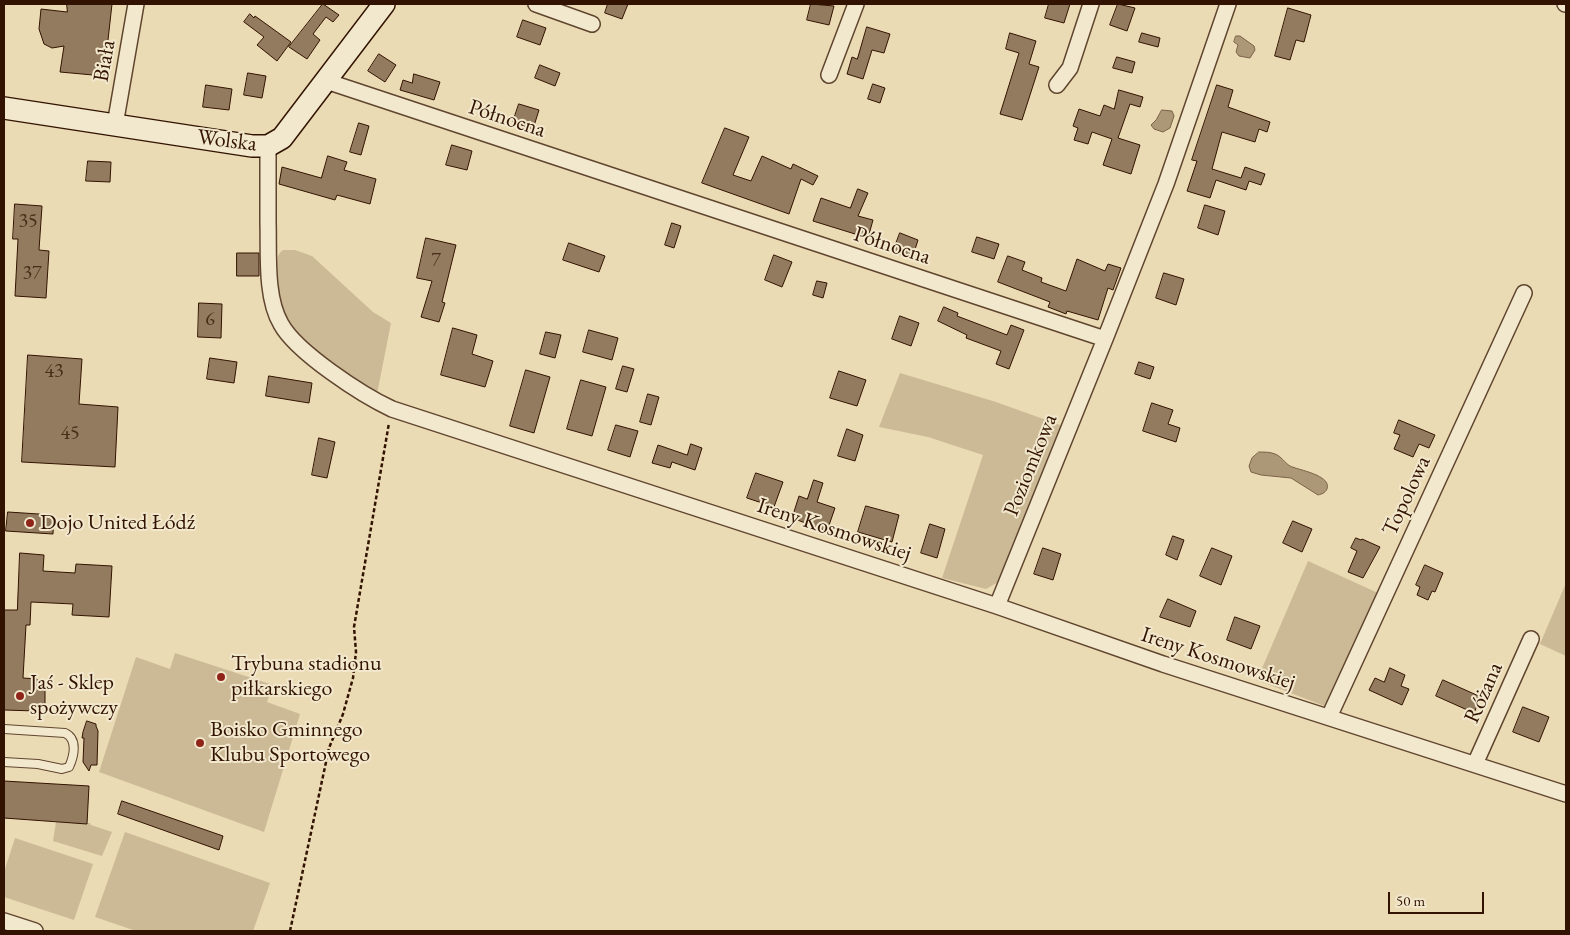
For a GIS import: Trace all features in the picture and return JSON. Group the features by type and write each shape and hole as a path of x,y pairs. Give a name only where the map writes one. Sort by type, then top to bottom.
{"street":[{"name":"Biała","path":"115,125 136,4"},
{"name":"Wolska","path":"4,108 252,146 268,146 282,138 384,4"},
{"path":"536,4 592,24"},
{"path":"829,74 856,4"},
{"path":"1057,85 1070,68 1091,4"},
{"path":"1105,340 1166,184 1228,4"},
{"name":"Północna","path":"326,81 1105,340"},
{"name":"Ireny Kosmowskiej","path":"268,146 270,280 274,308 280,324 303,350 358,390 392,409 997,606 1163,664 1566,794"},
{"name":"Topolowa","path":"1329,717 1524,293"},
{"name":"Poziomkowa","path":"997,606 1105,340"},
{"name":"Różana","path":"1475,764 1531,639"},
{"path":"4,921 35,931"}],"lane":[{"path":"4,729 65,732 74,740 74,746 69,767 62,769 38,764 4,762"}],"path":[{"path":"290,931 329,748 343,714 353,678 356,652 354,627 392,409"}],"shaded area":[{"path":"1236,36 1240,36 1254,46 1255,50 1250,58 1239,56 1236,52 1238,45 1234,42"},
{"path":"1162,110 1172,111 1174,116 1170,128 1163,132 1154,129 1151,125"},
{"path":"283,250 295,250 312,256 373,312 391,323 377,394 325,360 297,333 287,316 280,297 278,261 280,252"},
{"path":"900,373 996,402 1063,426 1000,581 986,589 942,578 983,455 928,437 879,427"},
{"path":"1259,452 1275,454 1290,466 1320,477 1327,484 1327,489 1318,495 1291,478 1251,472 1249,466 1252,458"},
{"path":"1308,561 1378,593 1327,707 1257,680"},
{"path":"1566,583 1566,656 1540,644"},
{"name":"Boisko Gminnego Klubu Sportowego","path":"175,653 273,685 267,702 300,714 264,832 99,772 136,657 170,669"},
{"path":"56,822 90,823 112,832 102,856 53,841"},
{"path":"125,832 270,883 253,931 136,931 95,917"},
{"path":"15,838 93,864 74,920 4,897 4,872"}],"building":[{"path":"67,4 112,4 104,76 60,72 64,46 52,48 44,44 39,29 41,9 67,12"},
{"path":"323,4 339,15 333,22 326,17 313,34 320,40 307,59 289,47"},
{"path":"608,4 628,4 622,19 605,13"},
{"path":"811,4 834,6 829,25 807,20"},
{"path":"1049,4 1070,4 1064,23 1045,18"},
{"path":"1118,4 1135,8 1127,31 1110,25"},
{"path":"1288,8 1311,15 1304,42 1296,40 1290,60 1275,56"},
{"path":"250,14 291,42 277,61 257,45 264,37 244,22"},
{"path":"523,20 546,28 540,45 517,37"},
{"path":"867,27 890,34 884,53 872,50 863,79 847,74 852,57 857,59"},
{"path":"1010,33 1036,41 1029,64 1039,67 1022,120 1000,114 1019,53 1006,49"},
{"path":"1142,33 1160,38 1158,47 1139,42"},
{"path":"379,54 396,65 385,82 368,71"},
{"path":"1117,57 1135,62 1132,73 1113,68"},
{"path":"540,65 560,73 555,86 535,78"},
{"path":"248,73 266,76 262,98 244,95"},
{"path":"414,74 440,82 434,100 400,90 403,80 412,83"},
{"path":"873,84 885,88 880,103 868,99"},
{"path":"206,85 232,89 229,110 203,107"},
{"path":"1217,85 1233,90 1228,107 1270,122 1267,132 1259,129 1255,142 1222,132 1212,169 1241,178 1245,167 1265,174 1261,185 1249,181 1246,190 1216,180 1210,198 1187,191 1197,161 1192,160"},
{"path":"1119,90 1143,97 1140,107 1130,104 1118,138 1140,145 1131,174 1103,165 1112,139 1092,132 1088,144 1074,140 1078,128 1073,126 1079,109 1100,116 1104,105 1114,109"},
{"path":"519,104 539,110 533,129 513,122"},
{"path":"359,123 369,126 361,155 350,152"},
{"path":"725,128 749,137 733,175 751,181 762,156 791,169 793,164 818,176 813,185 801,179 789,214 702,183"},
{"path":"452,145 472,151 467,170 446,165"},
{"path":"328,156 347,162 344,170 376,179 370,204 337,195 335,200 279,184 282,167 321,178"},
{"path":"88,161 111,162 110,182 86,181"},
{"path":"858,189 868,193 858,216 873,220 868,238 813,221 821,198 850,208"},
{"path":"15,204 42,206 39,250 49,251 46,298 15,296 18,239 13,239"},
{"path":"1205,205 1225,211 1218,235 1198,228"},
{"path":"672,223 681,226 674,248 665,245"},
{"path":"900,233 918,240 912,259 893,252"},
{"path":"977,237 999,244 994,259 972,252"},
{"path":"426,238 456,245 442,302 445,303 439,322 421,317 432,281 417,278"},
{"path":"569,243 605,256 599,272 563,260"},
{"path":"237,253 259,253 259,276 237,276"},
{"path":"774,255 792,262 782,287 765,280"},
{"path":"1008,256 1025,262 1022,270 1042,278 1041,282 1066,291 1077,259 1105,271 1108,264 1121,268 1113,290 1108,288 1098,320 1067,311 1066,314 1048,307 1050,302 998,282"},
{"path":"1164,273 1184,279 1176,305 1156,298"},
{"path":"817,281 827,283 823,298 813,295"},
{"path":"199,303 222,304 221,338 198,337"},
{"path":"944,307 958,313 957,316 1007,335 1011,325 1024,330 1009,369 996,364 1001,351 966,338 967,335 938,321"},
{"path":"900,316 919,323 911,346 892,339"},
{"path":"453,328 477,335 472,354 493,361 485,387 441,375"},
{"path":"589,330 618,338 612,360 583,352"},
{"path":"546,332 561,335 555,358 540,354"},
{"path":"28,355 82,359 79,404 118,407 115,467 22,462"},
{"path":"210,358 237,362 234,383 207,379"},
{"path":"1139,362 1154,367 1150,379 1135,374"},
{"path":"623,366 634,369 627,392 616,389"},
{"path":"526,370 550,377 534,433 510,426"},
{"path":"839,371 866,380 857,406 830,398"},
{"path":"269,376 312,383 309,403 266,396"},
{"path":"581,380 606,387 592,436 567,429"},
{"path":"648,394 659,397 651,425 640,422"},
{"path":"1152,403 1173,410 1168,424 1180,428 1176,442 1143,431"},
{"path":"1399,420 1435,435 1429,448 1419,444 1413,457 1394,449 1400,435 1394,433"},
{"path":"616,425 638,431 630,457 608,450"},
{"path":"847,429 863,435 855,461 838,456"},
{"path":"319,438 335,442 327,478 312,475"},
{"path":"691,444 702,448 695,470 672,462 670,468 652,463 658,445 687,455"},
{"path":"756,473 783,482 774,507 747,498"},
{"path":"814,480 823,483 817,502 835,508 827,531 792,518 799,496 807,499"},
{"path":"866,506 899,515 892,542 858,532"},
{"name":"Dojo United Łódź","path":"8,512 54,515 53,534 6,531"},
{"path":"1293,521 1312,529 1302,552 1283,543"},
{"path":"930,524 945,529 937,558 921,553"},
{"path":"1173,536 1184,540 1177,560 1166,555"},
{"path":"1356,538 1380,547 1363,578 1348,572 1357,551 1351,548"},
{"path":"1043,548 1061,554 1053,580 1034,574"},
{"path":"1212,548 1232,556 1221,585 1200,576"},
{"path":"20,553 44,555 43,571 75,573 76,564 112,566 109,617 72,615 73,604 31,602 30,625 26,625 23,678 37,679 37,687 45,687 45,705 36,705 36,711 4,710 4,610 17,610"},
{"path":"1425,565 1443,573 1435,592 1432,591 1428,600 1417,595 1420,587 1416,585"},
{"path":"1168,599 1196,611 1190,627 1160,617"},
{"path":"1235,617 1260,626 1251,649 1227,640"},
{"path":"1390,668 1405,675 1401,686 1409,689 1402,705 1369,690 1375,678 1384,682"},
{"path":"1443,680 1481,697 1474,713 1436,696"},
{"path":"1523,707 1549,717 1539,742 1513,732"},
{"path":"87,721 96,724 98,731 97,765 91,765 89,771 83,762 84,738 82,738"},
{"path":"4,781 89,786 87,824 4,818"},
{"path":"122,801 223,836 219,850 118,814"}],"place":[{"name":"Dojo United Łódź","path":"30,523"},
{"name":"Trybuna stadionu piłkarskiego","path":"221,677"},
{"name":"Jaś - Sklep spożywczy","path":"20,696"},
{"name":"Boisko Gminnego Klubu Sportowego","path":"200,743"}]}
